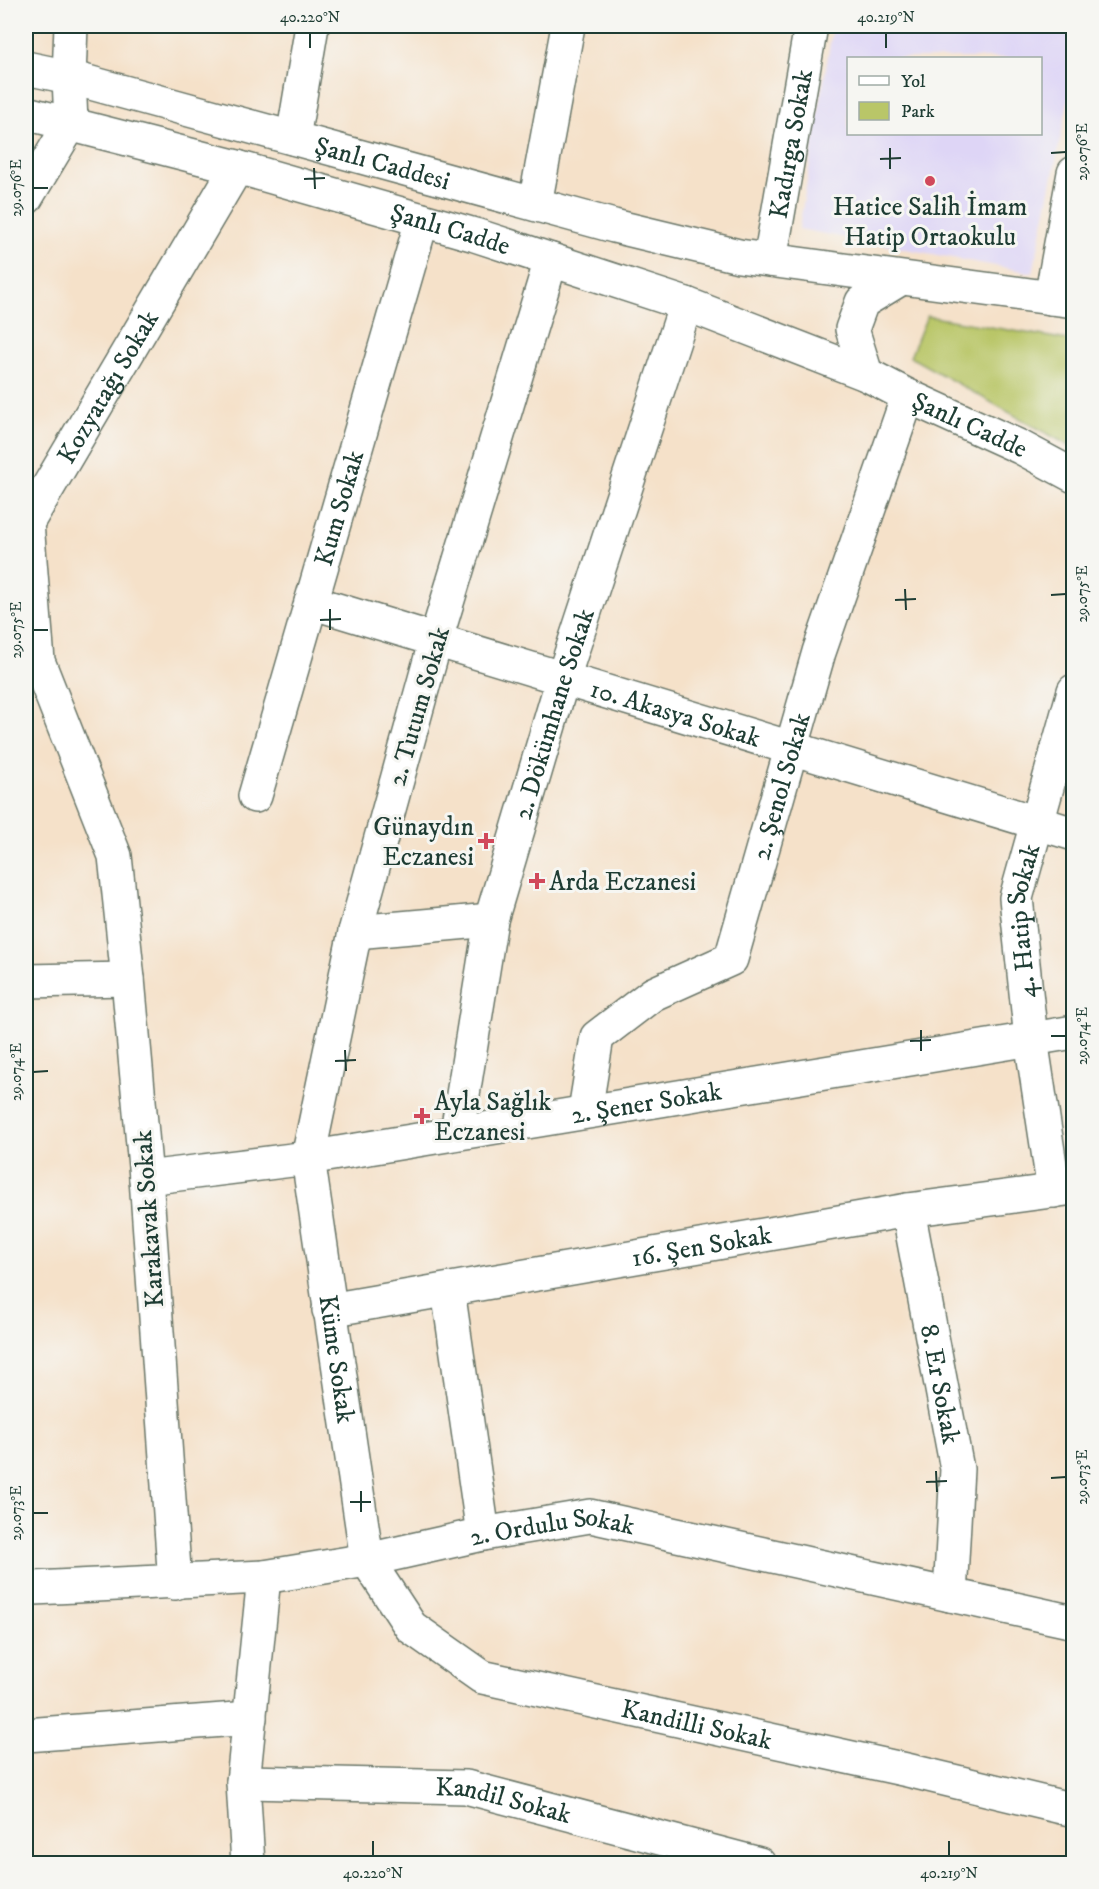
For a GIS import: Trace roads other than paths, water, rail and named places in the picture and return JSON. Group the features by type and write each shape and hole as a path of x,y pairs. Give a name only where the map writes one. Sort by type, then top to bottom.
{"street":[{"path":"26,198 71,123 69,77 71,26"},
{"path":"293,138 312,26"},
{"path":"535,204 568,26"},
{"name":"Kadırga Sokak","path":"755,258 811,26"},
{"name":"Şanlı Caddesi","path":"26,68 69,77 535,204 755,258"},
{"name":"Şanlı Cadde","path":"26,113 237,167 422,220 686,304 866,374 908,396 1020,447 1074,476"},
{"name":"Kozyatağı Sokak","path":"115,856 38,661 26,522 237,167"},
{"path":"755,258 1062,300 1074,173"},
{"name":"Kum Sokak","path":"255,796 422,220"},
{"name":"2. Tutum Sokak","path":"308,1158 355,932 436,639 551,260"},
{"path":"866,374 852,329 862,302 900,279"},
{"name":"2. Dökümhane Sokak","path":"458,1132 491,920 562,678 686,304"},
{"name":"2. Şenol Sokak","path":"585,1111 597,1037 653,993 731,958 819,652 908,396"},
{"name":"10. Akasya Sokak","path":"311,602 1074,834"},
{"name":"4. Hatip Sokak","path":"1064,1189 1031,1039 1016,898 1074,691"},
{"name":"Karakavak Sokak","path":"115,856 146,1178 175,1583"},
{"path":"355,932 491,920"},
{"path":"26,981 128,979"},
{"name":"2. Şener Sokak","path":"146,1178 308,1158 1074,1032"},
{"name":"Küme Sokak","path":"308,1158 368,1560"},
{"name":"16. Şen Sokak","path":"329,1310 908,1210 1064,1189"},
{"name":"8. Er Sokak","path":"908,1210 957,1469 950,1595"},
{"path":"448,1290 483,1534"},
{"name":"2. Ordulu Sokak","path":"26,1587 175,1583 264,1577 368,1560 483,1534 590,1516 1074,1622"},
{"name":"Kandilli Sokak","path":"368,1560 411,1627 482,1677 907,1770 1074,1810"},
{"path":"248,1863 243,1782 264,1577"},
{"path":"26,1735 250,1718"},
{"name":"Kandil Sokak","path":"243,1782 466,1787 675,1852 759,1863"}],"place":[{"name":"Hatice Salih İmam Hatip Ortaokulu","path":"930,181"},
{"name":"Günaydın Eczanesi","path":"486,841"},
{"name":"Arda Eczanesi","path":"537,881"},
{"name":"Ayla Sağlık Eczanesi","path":"422,1116"}]}
